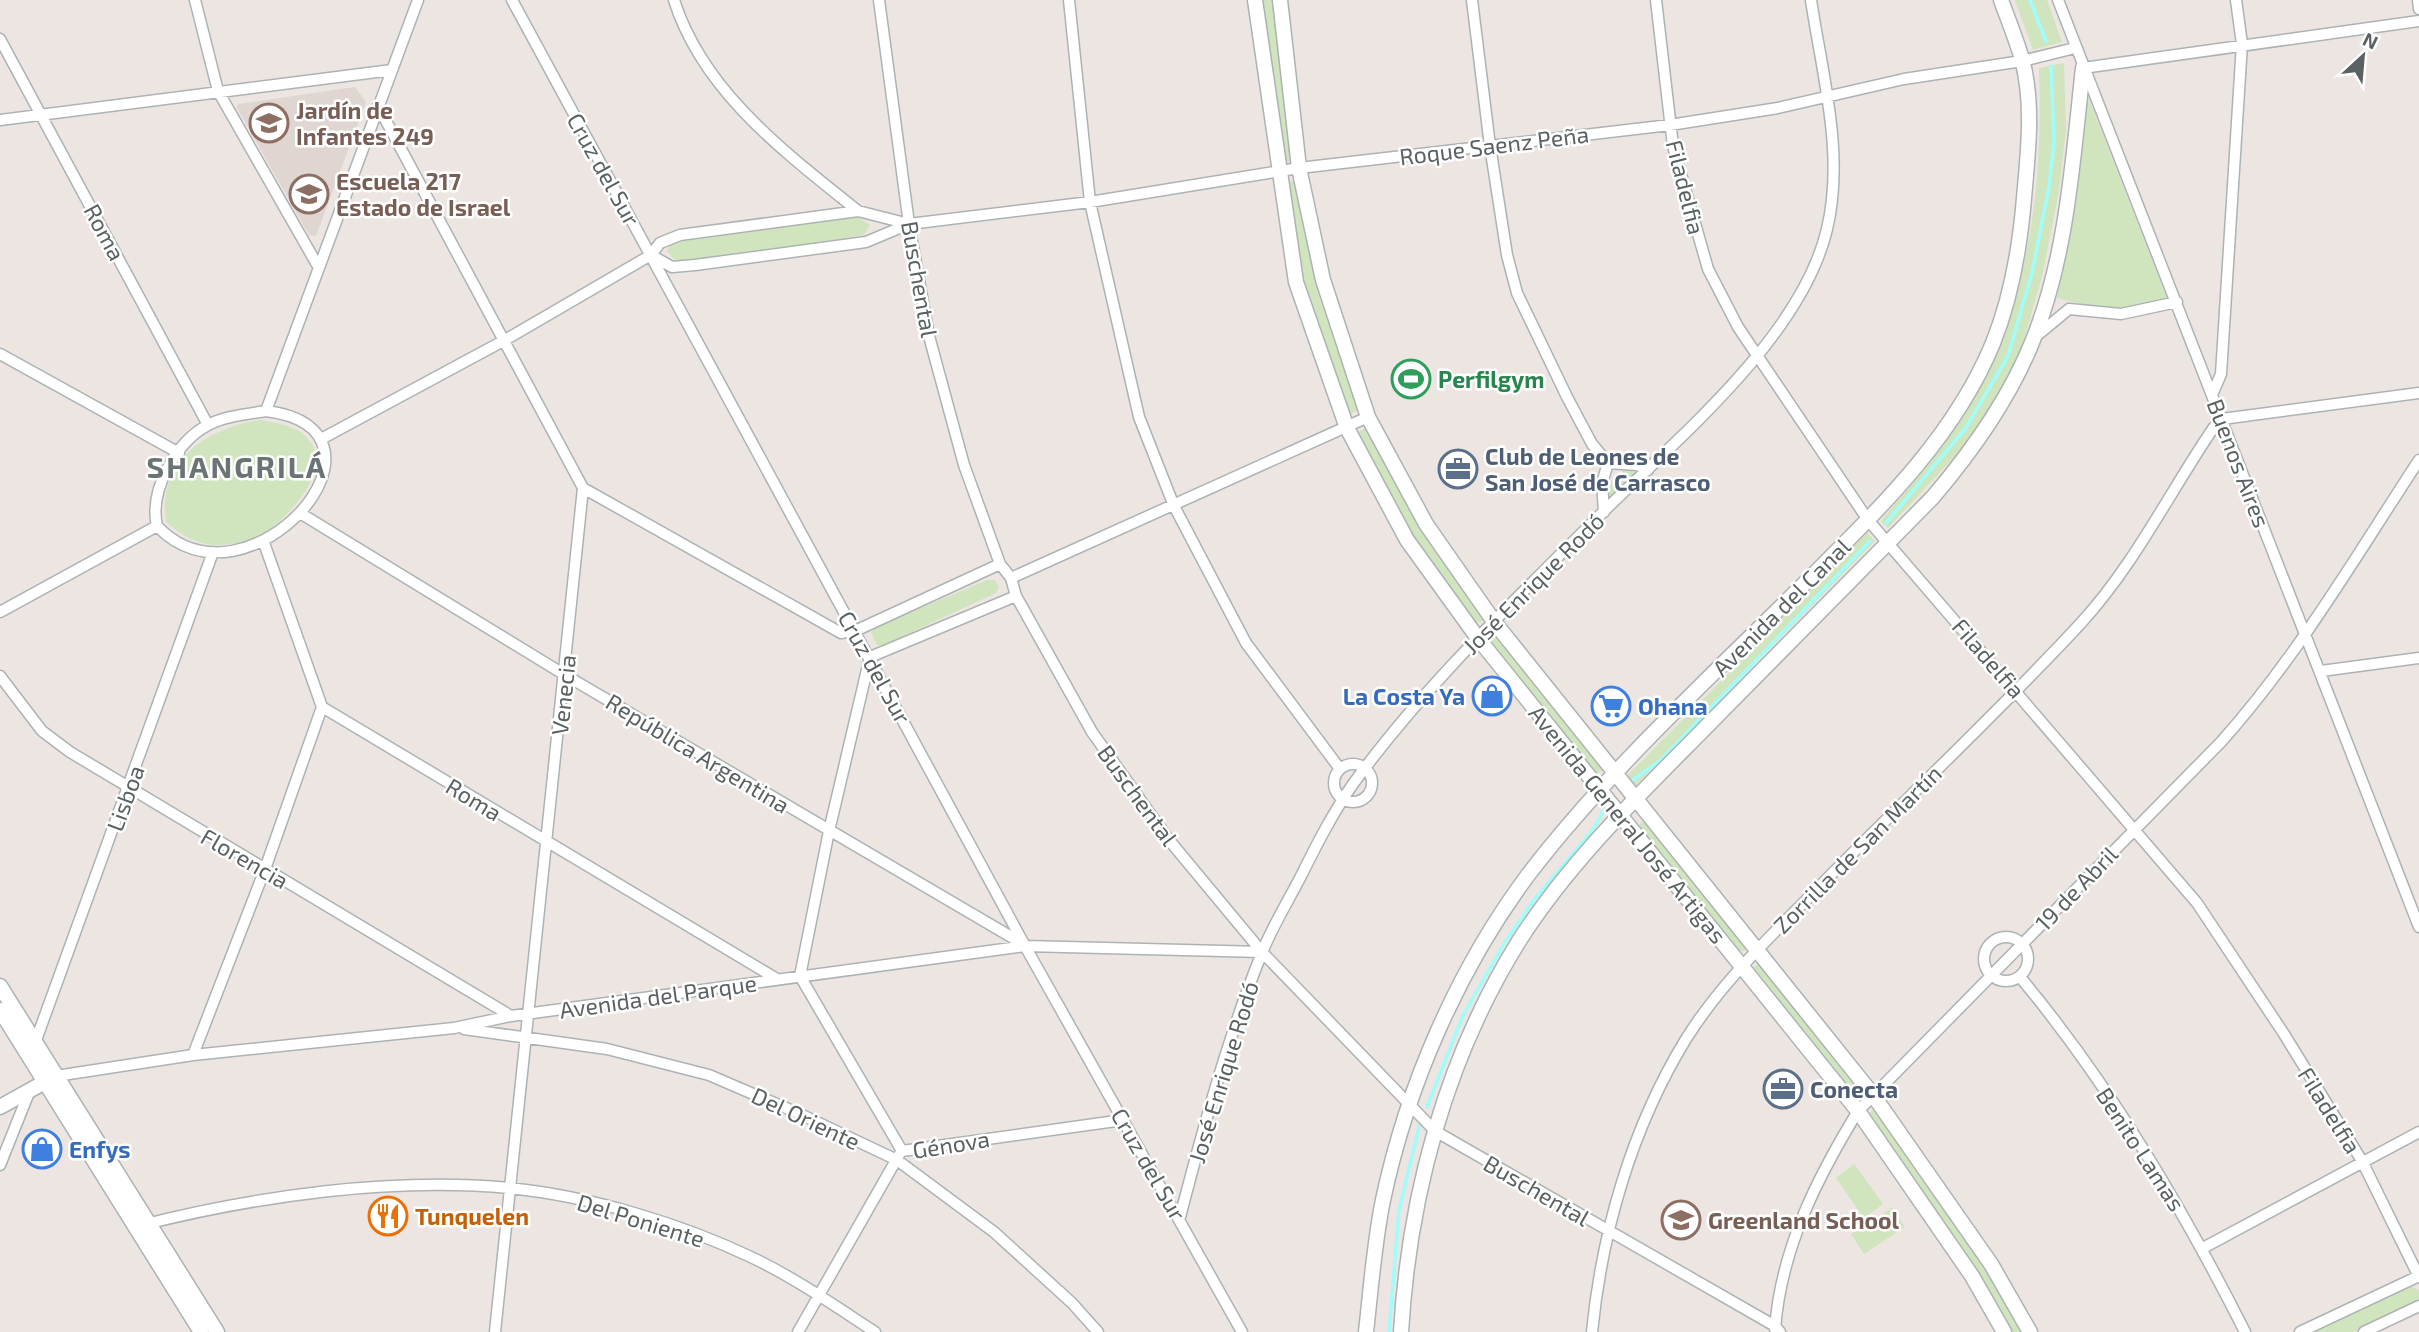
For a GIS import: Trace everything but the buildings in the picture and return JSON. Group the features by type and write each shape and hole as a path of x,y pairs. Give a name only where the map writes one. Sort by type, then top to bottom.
{"street":[{"path":"195,0 218,91 319,268"},
{"path":"266,411 418,0"},
{"name":"Cruz del Sur","path":"512,0 1025,946 1180,1217 1242,1332"},
{"path":"674,0 682,27 707,67 748,118 858,212"},
{"name":"Buschental","path":"879,0 909,224 929,335 964,465 1000,564 1011,578 1016,596 1092,732 1129,789 1262,952 1435,1131 1777,1330"},
{"path":"1069,0 1090,202 1139,416 1174,506 1246,643 1339,769"},
{"name":"Avenida General José Artigas","path":"1255,0 1296,282 1347,428 1407,540 1477,637 1858,1111 1972,1276 2004,1332"},
{"name":"Avenida General José Artigas","path":"1280,0 1299,169 1323,279 1368,417 1426,524 1495,623 1873,1095 1992,1264 2030,1332"},
{"path":"1472,0 1490,146 1507,255 1517,293 1592,444 1608,463 1637,465 1648,470"},
{"name":"Filadelfia","path":"1656,0 1670,125 1688,205 1708,269 1756,357 1868,520 2197,903 2362,1161 2419,1277"},
{"name":"José Enrique Rodó","path":"1180,1217 1217,1078 1262,952 1342,800 1477,637 1495,623 1648,470 1756,357 1796,303 1816,268 1827,230 1835,171 1811,0"},
{"name":"Avenida del Canal","path":"1367,1332 1382,1202 1409,1104 1465,976 1494,927 1528,876 1599,789 1868,520 1948,425 1993,343 2008,296 2022,216 2029,125 2022,61 2001,0"},
{"name":"Buenos Aires","path":"2058,0 2419,927"},
{"path":"2213,395 2221,374 2242,44 2236,0"},
{"path":"2418,0 2419,9"},
{"path":"2083,68 2242,44 2419,22"},
{"name":"Roma","path":"0,39 43,114 208,425"},
{"name":"Roque Saenz Peña","path":"651,255 672,267 866,242 909,224 1090,202 1299,169 1670,125 1778,108 1904,79 2022,61 2075,48"},
{"name":"Avenida del Canal","path":"1401,1332 1405,1266 1412,1222 1435,1131 1467,1041 1519,942 1551,895 1620,815 1961,465 2004,398 2034,338 2063,223 2083,68"},
{"path":"0,120 392,70"},
{"path":"378,106 583,488 841,633 855,631 1000,564"},
{"name":"Roque Saenz Peña","path":"323,438 505,340 651,255 660,243 680,235 858,212 909,224"},
{"path":"2034,338 2069,309 2121,314 2177,303"},
{"path":"0,354 179,453"},
{"path":"2222,419 2419,393"},
{"path":"266,411 286,413 305,423 323,438 327,454 324,472 300,513 264,543 213,552 196,551 176,543 157,526 155,514 160,487 179,453 208,425 266,411"},
{"path":"1011,578 1368,417"},
{"name":"Zorrilla de San Martín","path":"1592,1332 1598,1274 1634,1148 1661,1084 1687,1038 1743,965 2016,690 2102,599 2148,535 2199,449 2222,419"},
{"name":"19 de Abril","path":"1777,1330 1796,1234 1826,1164 1858,1111 2257,702 2419,460"},
{"path":"1604,512 1602,483 1608,463"},
{"name":"Venecia","path":"495,1332 583,488"},
{"name":"República Argentina","path":"300,513 565,675 1025,946"},
{"path":"0,612 157,526"},
{"path":"193,1055 265,869 322,707 264,543"},
{"name":"Lisboa","path":"35,1043 129,790 213,552"},
{"path":"899,1156 800,976 829,831 870,657 1016,596"},
{"path":"2321,671 2419,658"},
{"name":"Florencia","path":"0,676 42,731 129,790 511,1016"},
{"name":"Roma","path":"322,707 777,979"},
{"path":"1352,764 1366,769 1372,781 1368,795 1356,803 1342,800 1337,795 1333,782 1339,769 1352,764"},
{"path":"2010,937 2022,943 2029,961 2020,977 2005,981 1991,975 1984,963 1990,944 2010,937"},
{"name":"Avenida del Parque","path":"0,1107 51,1079 193,1055 454,1028 511,1016 1025,946 1262,952"},
{"name":"Benito Lamas","path":"2020,977 2053,1017 2116,1107 2203,1248 2245,1332"},
{"path":"0,986 35,1043 51,1079"},
{"path":"0,1010 51,1079 142,1225 201,1332"},
{"name":"Del Oriente","path":"454,1028 607,1049 709,1075 899,1156 994,1232 1072,1303 1098,1332"},
{"path":"0,1165 30,1089"},
{"name":"Génova","path":"798,1332 899,1156 1123,1121"},
{"path":"2203,1248 2419,1132"},
{"name":"Del Poniente","path":"142,1225 184,1214 304,1195 415,1186 509,1188 594,1202 753,1258 875,1332"},
{"path":"142,1225 217,1332"},
{"path":"2300,1332 2419,1277"},
{"path":"2364,1332 2419,1306"}],"shaded area":[{"name":"Escuela 217 Estado de Israel","path":"355,87 366,102 316,236 309,235 237,108 238,104"}],"green space":[{"path":"1262,0 1274,0 1294,161 1282,163"},
{"path":"2015,0 2047,0 2062,42 2033,50"},
{"path":"2064,63 2066,129 2059,191 2042,277 2019,356 1972,438 1888,528 1881,521 1957,425 1981,384 2000,342 2015,298 2034,208 2040,115 2039,68"},
{"path":"2088,97 2168,301 2116,313 2057,298 2076,202"},
{"path":"1296,180 1319,297 1359,410 1347,415 1307,300 1285,183"},
{"path":"858,217 870,225 864,235 679,264 667,251 671,243"},
{"path":"259,420 298,431 305,435 314,448 314,473 308,487 289,512 256,538 223,545 193,540 166,522 165,500 170,482 178,465 189,452 221,431"},
{"path":"1366,428 1484,618 1481,622 1473,622 1410,533 1354,434"},
{"path":"1625,469 1636,473 1611,499 1607,493 1611,481"},
{"path":"1867,533 1875,541 1635,786 1628,775"},
{"path":"987,580 995,580 999,587 996,593 884,645 877,645 871,633 874,628"},
{"path":"1492,634 1496,634 1604,769 1596,775 1490,642"},
{"path":"1641,822 1647,822 1746,944 1745,951 1738,951 1639,829"},
{"path":"1759,963 1860,1090 1858,1093 1850,1093 1755,973 1753,968"},
{"path":"1875,1108 1987,1268 2022,1332 2010,1332 1978,1273 1870,1118 1869,1113"},
{"path":"1854,1164 1883,1204 1864,1218 1836,1178"},
{"path":"1892,1208 1905,1227 1864,1254 1851,1234"},
{"path":"2410,1286 2419,1290 2419,1302 2354,1332 2310,1332"}],"waterway":[{"path":"2030,0 2046,41"},
{"path":"1886,523 1965,429 2008,356 2032,273 2049,187 2054,141 2051,66"},
{"path":"1633,780 1661,760 1870,541"},
{"path":"1427,1107 1463,1015 1505,942 1534,900 1592,831 1604,810"},
{"path":"1389,1332 1399,1210 1419,1127"}],"place":[{"name":"Jardín de Infantes 249","path":"269,123"},
{"name":"Escuela 217 Estado de Israel","path":"309,194"},
{"name":"Perfilgym","path":"1411,379"},
{"name":"Club de Leones de San José de Carrasco","path":"1458,469"},
{"name":"La Costa Ya","path":"1492,696"},
{"name":"Ohana","path":"1611,706"},
{"name":"Conecta","path":"1783,1089"},
{"name":"Enfys","path":"42,1149"},
{"name":"Tunquelen","path":"388,1216"},
{"name":"Greenland School","path":"1681,1220"}],"district":[{"name":"SHANGRILÁ","path":"237,466"}]}
